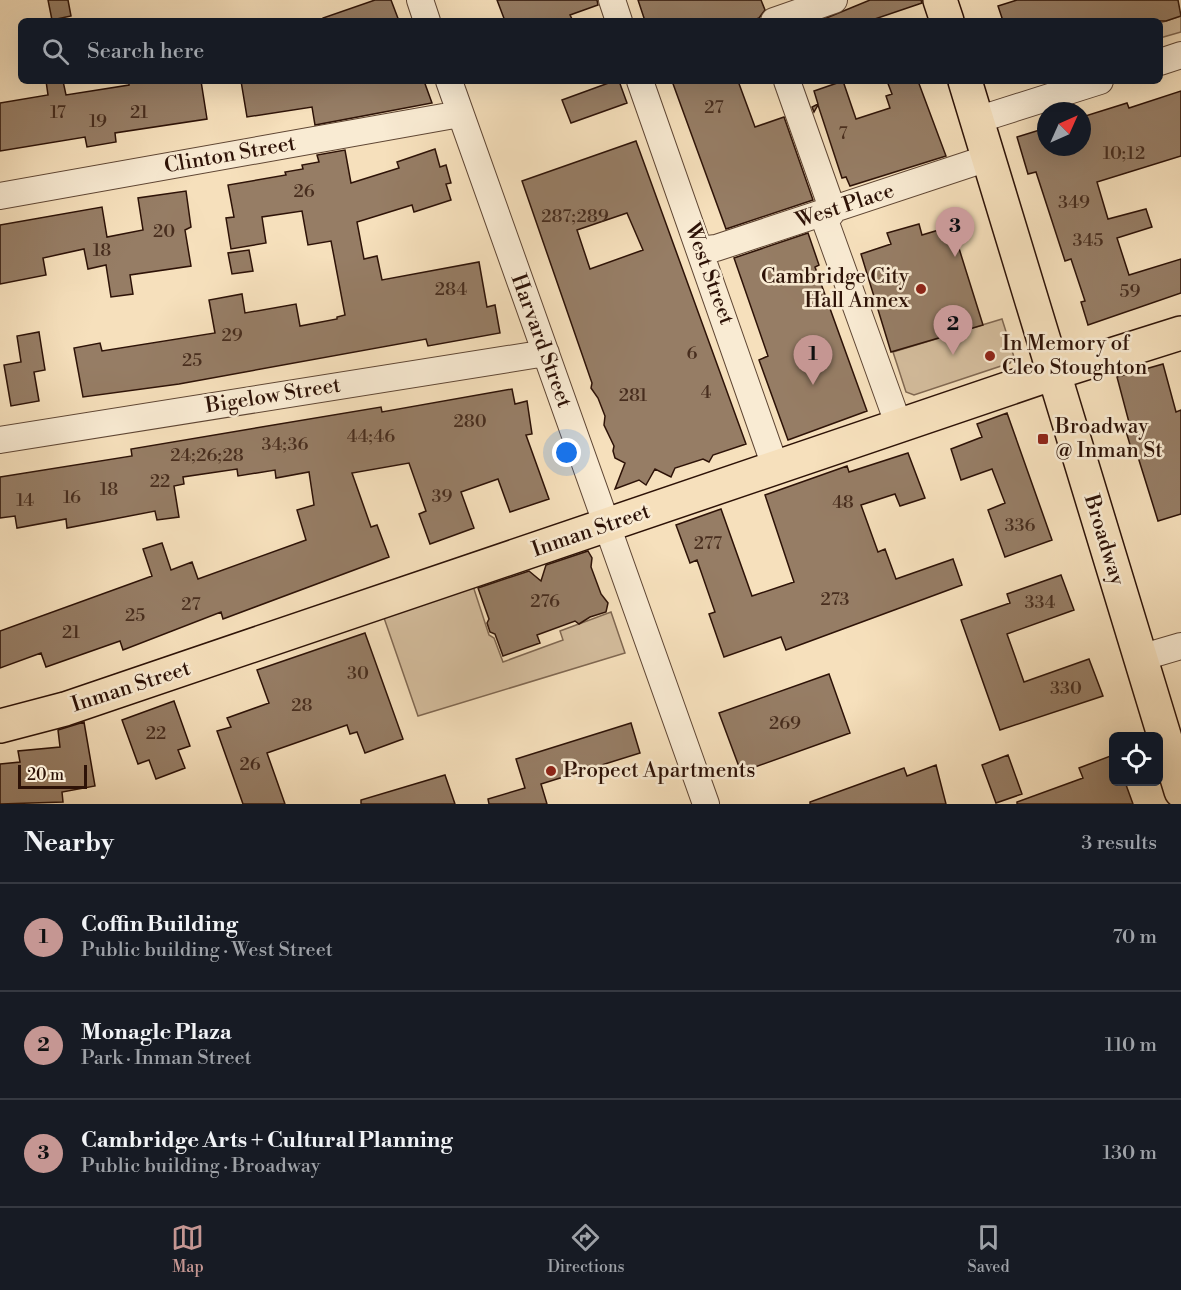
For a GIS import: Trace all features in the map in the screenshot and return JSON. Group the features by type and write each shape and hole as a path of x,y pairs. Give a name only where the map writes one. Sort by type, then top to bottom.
{"main road":[{"path":"940,0 946,18"},
{"name":"Broadway","path":"966,84 1181,791"},
{"name":"Inman Street","path":"0,726 65,709 1054,373 1181,333"}],"street":[{"path":"420,0 426,18"},
{"path":"612,0 619,18"},
{"path":"783,18 834,0"},
{"path":"1163,61 1181,55"},
{"name":"Harvard Street","path":"450,84 705,804"},
{"name":"West Street","path":"641,84 776,468"},
{"path":"788,84 833,211 826,220 827,226 899,426"},
{"path":"977,120 1091,84"},
{"name":"Clinton Street","path":"0,195 460,114"},
{"name":"West Place","path":"700,250 716,248 833,211 988,158"},
{"name":"Bigelow Street","path":"0,440 546,353"},
{"path":"1140,658 1181,646"}],"shaded area":[{"path":"1181,16 1181,32 1163,37 1163,22"},
{"path":"1002,319 1014,357 1010,363 914,395 906,392 893,352"},
{"path":"473,586 489,635 494,638 503,662 563,640 560,631 611,612 625,653 418,716 383,615"}],"building":[{"path":"48,0 68,0 71,16 52,18"},
{"path":"375,0 391,0 398,18 323,18"},
{"path":"497,0 597,0 598,5 570,15 572,18 504,18"},
{"path":"638,0 761,0 765,10 759,18 644,18"},
{"path":"870,0 921,0 922,3 878,18 826,18"},
{"path":"1017,0 1178,0 1181,16 1166,21 1163,21 1163,18 1002,18 998,6"},
{"path":"46,84 64,84 66,95 129,84 201,84 207,119 115,133 116,142 87,147 85,137 0,151 0,103 48,95"},
{"path":"242,84 425,84 432,103 315,125 312,107 247,117"},
{"path":"606,84 620,84 627,103 571,123 562,100"},
{"path":"673,84 739,84 755,127 784,117 813,200 726,229"},
{"path":"834,84 844,84 856,119 890,108 886,96 892,94 888,84 919,84 946,156 850,186 846,177 842,178 818,105 814,112 812,107 818,104 814,91"},
{"path":"1181,91 1181,156 1097,182 1108,219 1146,209 1152,227 1117,238 1129,275 1181,259 1181,293 1088,325 1081,302 1085,301 1071,259 1065,261 1036,172 1028,174 1017,137 1037,131 1037,156 1091,156 1091,114 1127,103 1129,108"},
{"path":"636,141 746,444 713,455 709,462 703,459 675,468 671,477 655,469 646,485 639,480 615,489 625,463 615,458 614,446 604,425 605,416 591,388 592,383 522,181","holes":["627,213 643,250 590,269 577,230"]},
{"path":"435,149 440,167 446,165 451,183 446,184 451,200 414,212 412,205 357,222 364,259 377,256 382,280 479,262 487,307 495,305 500,333 428,346 426,339 179,384 83,397 74,348 100,343 102,351 215,333 209,300 242,294 245,313 296,304 300,326 337,319 345,315 331,241 308,245 302,211 262,217 266,243 231,249 226,218 234,217 228,185 286,175 285,172 303,169 302,165 319,162 317,155 345,150 351,183 399,168 397,162"},
{"path":"186,191 191,227 185,230 191,266 130,275 133,294 111,297 106,265 88,269 84,249 43,258 46,275 0,284 0,225 102,207 107,237 143,230 138,198"},
{"name":"Cambridge City Hall Annex","path":"919,224 922,235 952,226 983,325 891,352 861,254 891,244 887,233"},
{"path":"808,233 819,265 815,267 867,411 788,440 759,360 768,356 734,258"},
{"path":"249,250 253,271 232,274 228,253"},
{"path":"39,332 45,370 34,372 39,401 11,406 4,365 21,362 17,336"},
{"path":"1163,364 1176,412 1181,410 1181,514 1158,521 1138,457 1134,458 1125,428 1130,426 1117,377"},
{"path":"512,389 515,404 527,401 532,434 526,435 549,499 510,512 498,479 461,492 474,528 430,544 419,514 426,511 409,463 352,473 371,527 377,525 389,557 223,619 221,612 123,650 120,641 46,667 41,653 0,668 0,631 152,576 143,549 162,543 171,570 192,562 198,579 306,540 297,510 314,505 309,472 276,478 275,470 238,476 237,469 183,477 184,484 174,486 179,517 157,520 155,511 67,528 66,519 17,528 15,516 0,518 0,477 132,456 131,449 381,407 382,412"},
{"path":"1007,413 1052,540 1005,557 988,510 1005,503 992,469 961,480 951,449 982,437 977,424"},
{"path":"908,453 925,498 900,506 895,494 861,505 878,552 885,549 896,579 953,559 962,585 786,650 781,637 724,657 709,614 715,612 697,560 690,563 676,525 721,509 752,596 794,582 765,495 847,466 849,472"},
{"path":"588,551 592,558 591,567 601,594 608,603 606,612 590,617 579,624 575,621 537,635 540,643 503,656 495,634 490,632 487,623 489,619 478,588 529,571 541,581 546,565"},
{"path":"1061,575 1074,610 1007,634 1024,682 1089,659 1103,696 1000,730 961,620 1010,603 1007,594"},
{"path":"365,633 403,739 365,753 357,732 350,734 347,725 267,753 285,804 243,804 217,731 231,727 227,718 269,703 257,670"},
{"path":"829,674 850,733 741,772 719,713"},
{"path":"174,701 190,746 178,750 185,768 156,779 149,760 138,764 122,720"},
{"path":"84,722 95,786 62,792 63,802 0,804 0,764 20,762 18,751 60,747 58,730"},
{"name":"Propect Apartments","path":"631,723 640,753 541,784 547,804 489,804 488,799 525,788 516,759"},
{"path":"1008,755 1022,794 996,803 982,765"},
{"path":"1109,757 1109,786 1126,786 1133,804 1017,804 1017,802 1083,778 1079,768"},
{"path":"936,765 946,804 810,804 810,802 904,768 907,776"},
{"path":"445,775 455,804 361,804 361,800"}],"place":[{"name":"Cambridge Arts + Cultural Planning","path":"955,257"},
{"name":"Cambridge City Hall Annex","path":"921,289"},
{"name":"Monagle Plaza","path":"953,355"},
{"name":"In Memory of Cleo Stoughton","path":"990,356"},
{"name":"Coffin Building","path":"813,385"},
{"name":"Broadway @ Inman St","path":"1043,439"},
{"name":"Propect Apartments","path":"551,771"}]}
